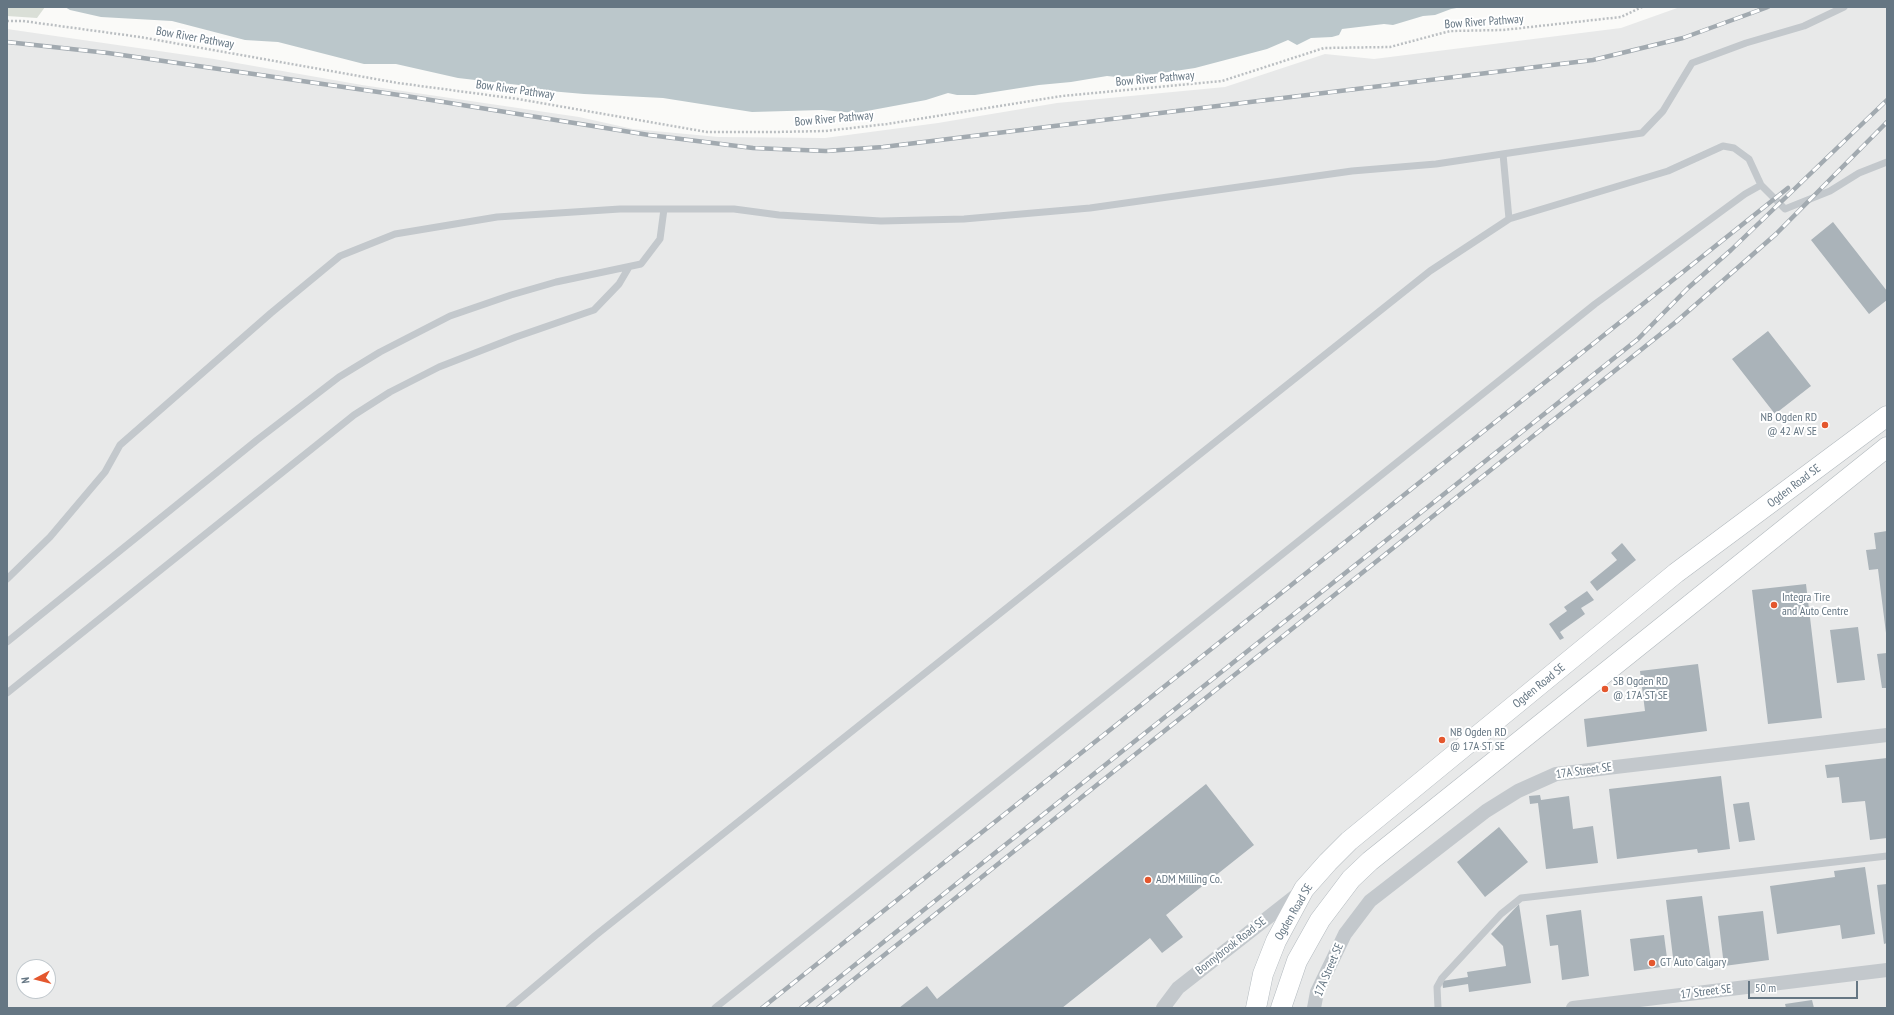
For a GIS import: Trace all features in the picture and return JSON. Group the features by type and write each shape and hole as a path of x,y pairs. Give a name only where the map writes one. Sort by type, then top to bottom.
{"street":[{"name":"Ogden Road SE","path":"1256,1008 1265,968 1276,941 1304,889 1349,841 1676,573 1887,416"},
{"path":"1281,1008 1297,962 1320,920 1351,879 1370,861 1887,447"},
{"name":"17A Street SE","path":"1314,1008 1317,992 1345,934 1370,901 1480,816 1518,791 1556,774 1887,735"},
{"name":"Bonnybrook Road SE","path":"1166,1007 1178,988 1304,889"},
{"name":"17 Street SE","path":"1573,1008 1627,1005 1887,970"}],"lane":[{"path":"7,579 50,537 105,472 120,445 271,312 340,256 395,234 497,217 620,209 734,209 779,215 881,221 964,219 1090,208 1352,171 1436,164 1642,133 1663,111 1692,63 1746,43 1804,26 1844,7"},
{"path":"508,1008 608,926 1430,272 1509,219 1668,171 1723,146 1734,148 1750,159 1761,185 1785,209 1830,191 1859,173 1887,162"},
{"path":"1503,154 1509,219"},
{"path":"715,1008 1595,304 1745,194 1761,185"},
{"path":"7,642 300,406 339,377 380,352 450,316 497,299 556,282 641,264 660,239 664,209"},
{"path":"7,693 354,415 390,392 439,367 516,337 594,310 619,284 629,267"},
{"path":"1438,1008 1437,987 1442,978 1501,914 1521,898 1887,856"}],"path":[{"name":"Bow River Pathway","path":"7,21 23,21 140,38 398,83 525,100 708,132 775,132 825,131 887,124 1062,96 1222,82 1324,48 1390,47 1450,31 1503,30 1621,17 1642,7"}],"shaded area":[{"path":"7,7 45,7 37,18 7,16"},
{"path":"65,7 1462,7 1393,25 1384,24 1342,29 1339,35 1332,37 1311,38 1297,45 1288,40 1267,49 1195,68 1155,74 1117,77 1107,76 975,95 957,95 948,93 926,100 856,113 822,110 752,112 663,98 538,90 519,85 458,78 396,64 364,64 278,42 245,40 172,21 101,17 70,10"},
{"path":"1680,7 1887,7 1887,1008 7,1008 7,29 214,59 362,85 579,117 633,129 718,137 825,138 938,123 1057,103 1225,87 1325,54 1374,59 1621,28"}],"building":[{"path":"1833,222 1887,291 1887,300 1869,314 1811,240"},
{"path":"1768,331 1811,386 1775,414 1732,359"},
{"path":"1887,531 1886,633 1878,569 1869,570 1866,550 1876,549 1874,533"},
{"path":"1622,543 1636,560 1597,591 1590,582 1617,560 1611,553"},
{"path":"1806,584 1822,718 1768,724 1752,590"},
{"path":"1587,591 1594,600 1581,608 1585,614 1560,632 1564,638 1560,640 1549,624 1567,611 1564,607"},
{"path":"1858,627 1865,680 1837,683 1830,630"},
{"path":"1887,653 1887,688 1882,688 1877,654"},
{"path":"1698,664 1707,731 1587,747 1584,719 1645,711 1640,671"},
{"path":"1887,758 1887,838 1870,840 1865,801 1842,803 1839,777 1827,778 1825,765"},
{"path":"1721,776 1730,849 1698,853 1697,849 1617,859 1609,789"},
{"name":"ADM Milling Co.","path":"1206,784 1254,845 1166,915 1183,937 1162,953 1150,938 1062,1008 899,1008 927,986 937,999"},
{"path":"1540,795 1541,800 1569,796 1573,829 1593,826 1598,863 1546,869 1538,803 1530,804 1529,796"},
{"path":"1749,802 1755,840 1739,842 1733,804"},
{"path":"1499,827 1528,862 1485,897 1457,862"},
{"path":"1865,867 1875,934 1842,939 1840,925 1777,934 1770,886 1835,877 1834,871"},
{"path":"1887,884 1887,943 1884,944 1877,885"},
{"path":"1702,896 1711,961 1674,966 1666,900"},
{"path":"1519,904 1531,983 1469,992 1468,984 1443,988 1442,981 1468,977 1467,972 1506,966 1503,946 1491,934"},
{"path":"1581,910 1589,976 1562,980 1558,945 1550,946 1546,915"},
{"path":"1763,911 1769,960 1724,966 1718,916"},
{"path":"1664,935 1668,966 1634,971 1630,939"},
{"path":"1812,1000 1814,1008 1786,1008 1785,1004"}],"railway":[{"path":"7,42 108,53 406,96 649,135 753,148 826,151 883,147 1593,60 1683,38 1768,7"},
{"path":"801,1008 1638,339 1688,288 1731,250 1887,100"},
{"path":"818,1008 1677,321 1776,234 1887,122"},
{"path":"762,1008 1788,188"}],"place":[{"name":"NB Ogden RD @ 42 AV SE","path":"1825,425"},
{"name":"Integra Tire and Auto Centre","path":"1774,605"},
{"name":"SB Ogden RD @ 17A ST SE","path":"1605,689"},
{"name":"NB Ogden RD @ 17A ST SE","path":"1442,740"},
{"name":"ADM Milling Co.","path":"1148,880"},
{"name":"GT Auto Calgary","path":"1652,963"}]}
